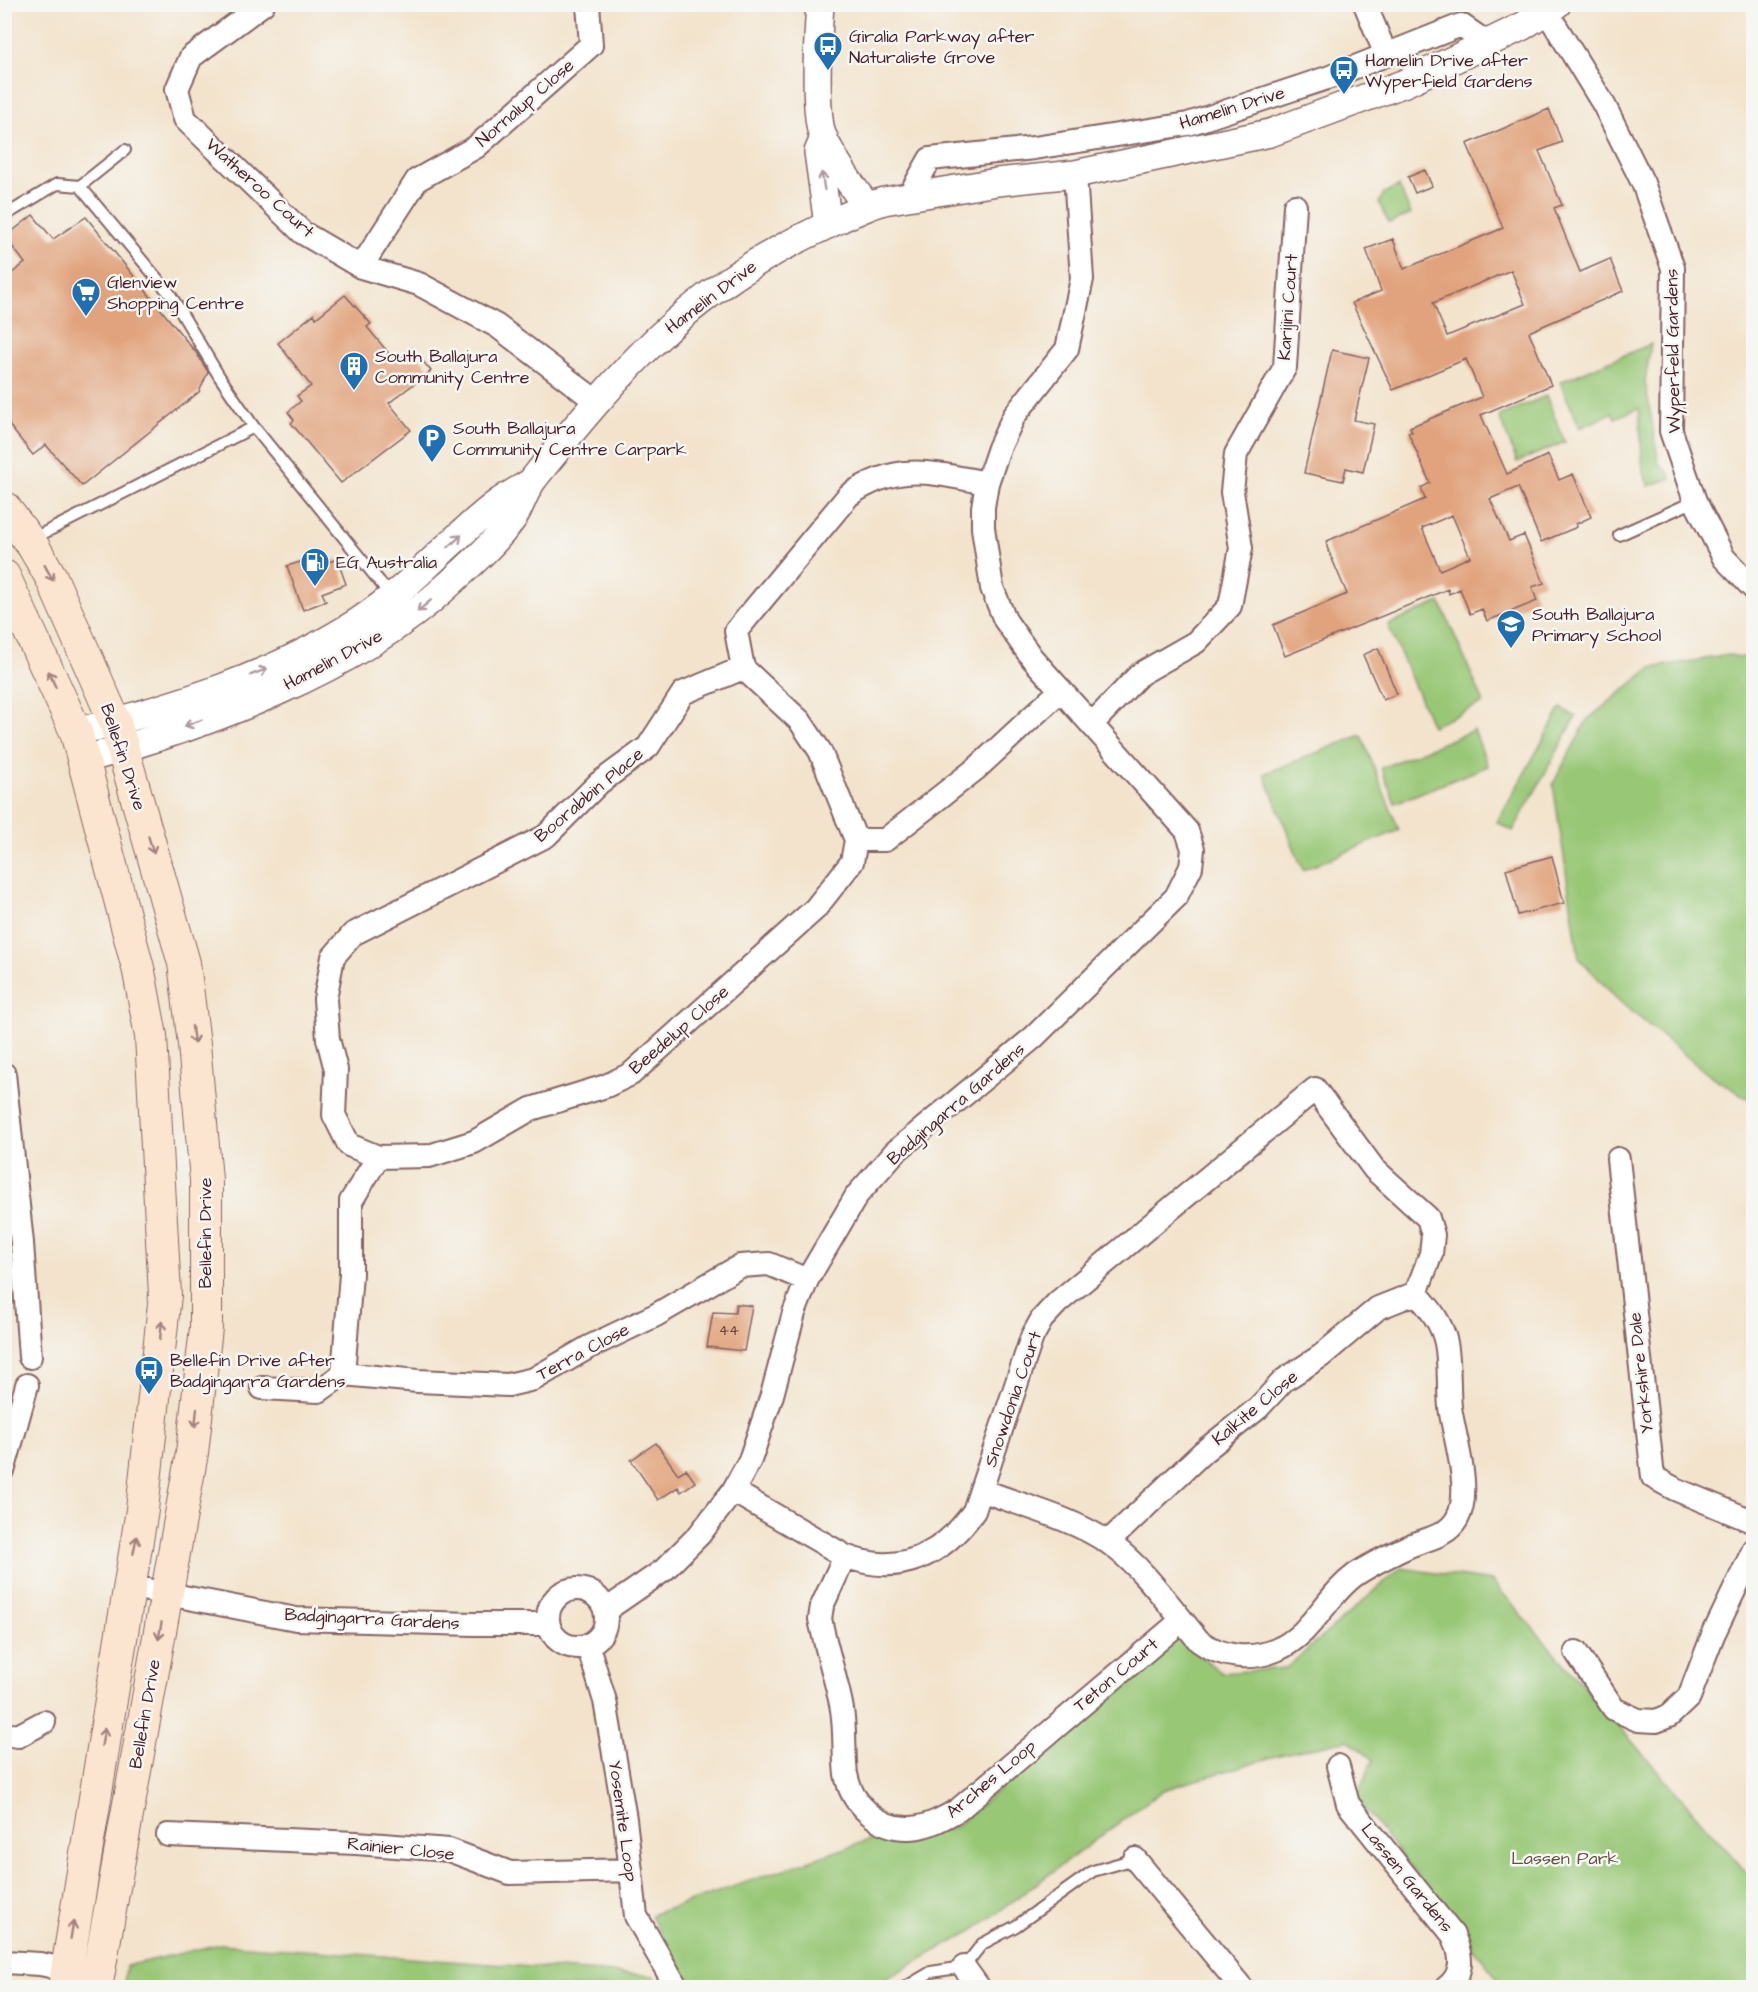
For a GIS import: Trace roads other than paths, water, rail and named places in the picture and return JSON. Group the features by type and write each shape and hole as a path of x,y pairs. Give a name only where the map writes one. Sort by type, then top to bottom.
{"main road":[{"name":"Bellefin Drive","path":"4,507 29,540 62,599 119,736 184,963 206,1180 206,1328 192,1453 97,1981"},
{"name":"Bellefin Drive","path":"4,576 79,746 139,972 151,1036 165,1283 142,1510 65,1978"}],"street":[{"name":"Watheroo Court","path":"263,4 191,57 177,89 185,119 303,233 361,267 419,284 497,326 596,401"},
{"name":"Nornalup Close","path":"361,267 417,180 476,147 591,45 588,4"},
{"path":"820,4 816,44 824,138 845,180 867,206"},
{"path":"1365,4 1386,55"},
{"name":"Hamelin Drive","path":"79,746 248,702 318,671 381,637 432,599 497,538 513,519 530,483 596,401 683,313 723,283 780,247 867,206 909,196 1075,174 1270,133 1405,83 1552,8"},
{"name":"Wyperfeld Gardens","path":"1552,8 1643,183 1673,268 1671,431 1695,501 1724,558 1754,589"},
{"name":"Hamelin Drive","path":"909,196 930,159 1034,148 1188,124 1330,77 1461,25 1487,43"},
{"path":"824,138 818,152 828,225"},
{"name":"Badgingarra Gardens","path":"606,1610 664,1570 699,1535 733,1491 750,1460 772,1395 794,1314 807,1280 856,1195 895,1152 1034,1036 1176,897 1185,884 1191,867 1193,849 1187,831 1013,634 997,605 983,528 983,507 987,483 999,448 1014,417 1067,349 1083,279 1075,174"},
{"name":"Karijini Court","path":"1092,724 1140,674 1196,642 1230,606 1240,548 1232,492 1236,454 1285,367 1295,206"},
{"path":"987,483 916,470 871,480 849,495 736,632 743,668 793,713 815,744 855,840 885,840 977,768 1061,690"},
{"name":"Hamelin Drive","path":"119,736 205,693 287,661 360,621 392,597 495,505 530,483"},
{"name":"Boorabbin Place","path":"336,1070 328,1039 325,999 333,957 353,934 546,836 599,783 648,747 684,693 743,668"},
{"name":"Beedelup Close","path":"336,1070 334,1115 349,1145 378,1157 429,1156 474,1142 531,1109 606,1086 631,1074 815,909 852,862 855,840"},
{"path":"4,1074 13,1243 30,1357"},
{"name":"Snowdonia Court","path":"733,1491 845,1556 881,1566 921,1557 959,1532 974,1511 1032,1337 1042,1319 1058,1302 1315,1089 1374,1170 1428,1218 1433,1235 1431,1254 1416,1293"},
{"path":"262,1388 319,1391 343,1374 351,1274 351,1201 378,1157"},
{"name":"Yorkshire Dale","path":"1618,1159 1653,1477 1675,1489 1754,1522"},
{"name":"Terra Close","path":"343,1374 418,1381 508,1385 534,1379 589,1347 656,1315 740,1266 769,1264 807,1280"},
{"path":"981,1490 1080,1528 1107,1542 1140,1571 1199,1641 1220,1653 1249,1655 1277,1650 1301,1635 1332,1596 1354,1576 1408,1546 1442,1534 1450,1528 1460,1514 1464,1490 1450,1406 1446,1343 1439,1324 1416,1293"},
{"name":"Kalkite Close","path":"1107,1542 1203,1452 1243,1422 1284,1380 1321,1356 1378,1308 1416,1293"},
{"path":"4,1468 27,1385"},
{"path":"1576,1652 1614,1708 1638,1720 1656,1721 1670,1716 1689,1697 1713,1635 1754,1549"},
{"name":"Arches Loop","path":"845,1556 822,1606 820,1619 842,1706 846,1774 860,1816 892,1826 911,1828 942,1820 958,1810 1051,1729"},
{"name":"Badgingarra Gardens","path":"128,1586 296,1619 548,1624"},
{"path":"576,1588 595,1594 606,1610 604,1631 588,1646 568,1646 552,1633 548,1624 548,1614 557,1596 576,1588"},
{"name":"Teton Court","path":"1051,1729 1181,1621"},
{"name":"Yosemite Loop","path":"588,1646 605,1701 636,1916 677,1988"},
{"path":"4,1734 18,1736 44,1722"},
{"name":"Lassen Gardens","path":"1338,1766 1348,1804 1453,1935 1462,1955 1457,1979 1446,1988"},
{"name":"Rainier Close","path":"168,1835 356,1843 449,1850 510,1873 631,1870"},
{"path":"1135,1859 1242,1988"},
{"path":"4,1962 40,1964 65,1978 97,1981"},
{"path":"964,1967 979,1988"}],"lane":[{"path":"4,216 57,184 80,186 125,150"},
{"path":"80,186 170,294 219,376 254,427 392,597"},
{"path":"29,540 254,427"},
{"path":"1619,536 1695,501"},
{"path":"904,1988 931,1972 964,1967 982,1944 1016,1926 1093,1871 1135,1859"}],"place":[{"name":"Giralia Parkway after Naturaliste Grove","path":"828,72"},
{"name":"Hamelin Drive after Wyperfield Gardens","path":"1344,96"},
{"name":"Glenview Shopping Centre","path":"86,318"},
{"name":"South Ballajura Community Centre","path":"354,392"},
{"name":"South Ballajura Community Centre Carpark","path":"432,464"},
{"name":"EG Australia","path":"315,588"},
{"name":"South Ballajura Primary School","path":"1511,650"},
{"name":"Bellefin Drive after Badgingarra Gardens","path":"149,1396"}],"park label":[{"name":"Lassen Park","path":"1565,1858"}]}
